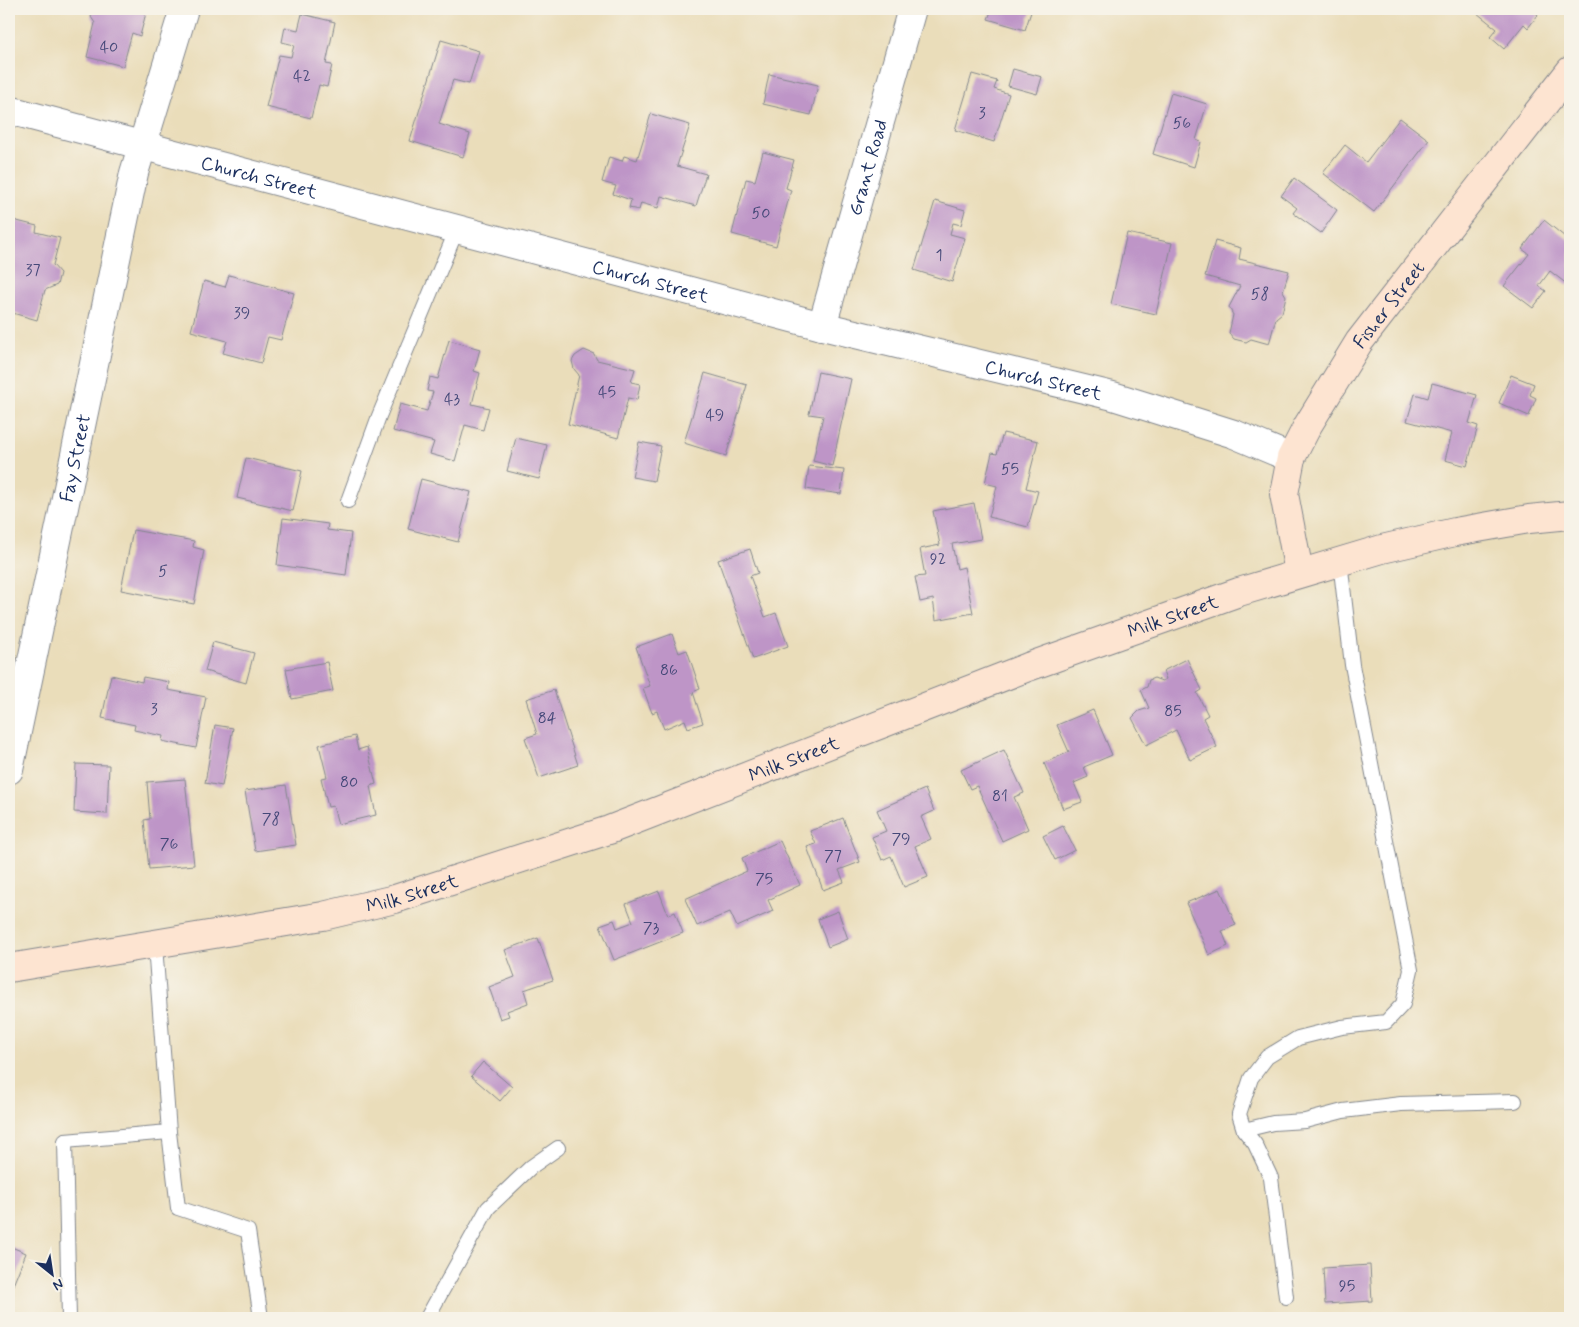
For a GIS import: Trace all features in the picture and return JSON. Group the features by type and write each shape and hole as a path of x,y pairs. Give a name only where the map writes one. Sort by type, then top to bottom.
{"main road":[{"name":"Fisher Street","path":"1299,572 1284,494 1290,458 1359,342 1570,71"},
{"name":"Milk Street","path":"9,968 322,916 395,899 609,830 1098,640 1299,572 1455,532 1529,519 1570,515"}],"street":[{"name":"Fay Street","path":"9,770 117,247 142,146 184,9"},
{"name":"Grant Road","path":"822,326 912,9"},
{"name":"Church Street","path":"9,110 822,326 1113,396 1234,434 1290,458"}],"lane":[{"path":"348,501 379,416 457,229"},
{"path":"1286,1298 1271,1178 1255,1144 1244,1130 1239,1114 1251,1078 1268,1057 1298,1038 1342,1027 1386,1022 1403,1004 1410,970 1352,665 1340,561"},
{"path":"155,945 169,1132 178,1208 248,1231 261,1318"},
{"path":"1244,1130 1273,1123 1305,1121 1343,1111 1401,1104 1515,1101"},
{"path":"69,1318 65,1141 169,1132"},
{"path":"426,1318 488,1208 530,1168 558,1148"}],"building":[{"path":"94,9 147,9 140,36 132,33 123,66 87,57 95,23 91,17"},
{"path":"992,9 1032,9 1025,30 988,19"},
{"path":"1472,9 1534,9 1538,15 1528,28 1524,24 1504,49 1490,37 1497,29"},
{"path":"302,14 335,22 326,64 332,65 327,87 319,85 311,118 266,107 279,55 291,57 294,45 282,42 285,27 298,30"},
{"path":"441,40 479,51 469,84 453,80 439,124 470,134 463,157 410,141"},
{"path":"1013,69 1042,77 1037,94 1008,86"},
{"path":"769,74 818,85 811,115 763,104"},
{"path":"972,74 997,81 994,89 1009,94 994,142 955,130"},
{"path":"1171,93 1207,104 1196,140 1201,142 1194,167 1153,154"},
{"path":"651,114 690,125 677,166 706,174 696,206 661,196 658,208 641,203 639,210 629,208 631,200 613,194 616,186 602,182 609,157 622,161 624,156 637,160"},
{"path":"1400,118 1429,140 1374,212 1323,173 1345,145 1366,162"},
{"path":"763,152 794,160 786,188 791,190 776,246 732,234 746,179 755,181"},
{"path":"1294,178 1337,210 1321,233 1293,213 1297,208 1281,196"},
{"path":"935,201 965,210 961,225 953,223 950,234 965,238 952,282 914,270"},
{"path":"9,219 37,226 36,232 60,238 53,265 60,273 57,285 45,290 37,320 9,312"},
{"path":"1544,220 1570,241 1570,282 1568,285 1550,271 1539,286 1546,291 1533,308 1504,286 1529,254 1522,249"},
{"path":"1127,233 1172,243 1156,314 1111,304"},
{"path":"1215,241 1241,248 1239,259 1289,271 1283,291 1286,296 1282,313 1276,318 1269,344 1251,339 1246,342 1234,339 1229,333 1233,315 1229,307 1240,286 1205,276"},
{"path":"229,275 294,293 281,340 268,337 261,363 223,353 227,341 191,331 204,281 225,287"},
{"path":"449,340 480,349 474,371 480,373 472,404 489,408 483,430 465,425 455,461 430,454 434,442 393,431 400,404 427,411 433,392 427,391 430,377 438,379"},
{"path":"584,350 594,354 597,360 635,369 631,382 640,384 637,400 628,398 618,438 568,424 579,375 574,369 572,361 575,356"},
{"path":"818,372 851,379 832,466 813,461 823,416 809,414"},
{"path":"705,373 747,385 726,456 684,443"},
{"path":"1511,375 1534,384 1530,395 1536,398 1529,416 1499,403"},
{"path":"1432,383 1477,395 1469,423 1478,426 1467,466 1445,460 1452,433 1407,421 1415,394 1428,398"},
{"path":"1003,433 1038,441 1026,488 1038,491 1028,527 989,517 997,486 985,483 992,453 997,454"},
{"path":"516,438 547,445 539,479 507,471"},
{"path":"639,442 661,446 654,481 632,477"},
{"path":"246,458 302,471 293,511 237,498"},
{"path":"809,466 844,470 841,494 806,489"},
{"path":"421,479 471,492 458,542 408,529"},
{"path":"974,503 981,539 952,544 957,569 964,567 973,613 936,620 933,599 920,602 915,577 925,576 920,549 940,545 933,511"},
{"path":"283,518 328,524 327,530 351,533 346,575 277,565"},
{"path":"133,530 194,541 193,547 204,550 194,604 121,590"},
{"path":"750,549 758,573 750,576 765,617 776,613 788,646 753,659 718,560"},
{"path":"672,634 679,653 687,650 700,689 693,692 703,723 688,728 685,720 664,729 657,711 652,713 643,688 650,686 636,647"},
{"path":"213,642 254,653 246,683 205,671"},
{"path":"1187,659 1202,690 1197,693 1208,715 1203,718 1217,747 1190,760 1176,730 1146,745 1132,718 1139,711 1149,708 1141,690 1147,687 1149,680 1154,678 1162,681 1166,679 1163,671"},
{"path":"327,662 333,691 292,699 286,669"},
{"path":"111,675 142,682 143,677 169,682 168,690 206,697 196,748 162,741 163,736 134,730 135,725 102,718"},
{"path":"554,690 578,765 539,778 525,738 537,734 526,699"},
{"path":"1093,710 1112,755 1084,767 1088,777 1074,783 1082,802 1063,809 1044,763 1069,752 1057,725"},
{"path":"215,725 233,728 222,786 205,783"},
{"path":"355,736 358,750 367,747 376,784 370,786 376,815 338,824 333,806 328,807 321,778 327,777 319,745"},
{"path":"1004,750 1024,793 1014,797 1028,829 1002,841 977,786 970,789 961,770"},
{"path":"76,764 109,765 107,814 74,812"},
{"path":"185,779 194,865 149,869 144,820 150,819 147,782"},
{"path":"286,785 296,845 255,851 245,791"},
{"path":"925,789 934,811 921,817 931,839 915,846 928,877 904,887 891,856 882,860 872,837 886,831 877,810"},
{"path":"843,818 860,862 839,870 844,882 823,890 807,847 816,844 810,831"},
{"path":"1063,826 1075,850 1055,860 1043,836"},
{"path":"780,841 800,885 768,900 773,911 737,927 730,912 697,926 685,899 747,871 742,858"},
{"path":"1220,889 1236,925 1222,931 1228,946 1209,955 1186,903"},
{"path":"659,891 668,915 675,912 683,933 614,960 600,925 614,920 617,928 633,922 626,904"},
{"path":"838,911 848,939 828,947 818,919"},
{"path":"538,938 553,980 524,990 528,1003 507,1011 509,1016 500,1019 489,987 515,977 505,950"},
{"path":"483,1062 512,1087 500,1101 471,1076"},
{"path":"9,1246 26,1253 9,1295"},
{"path":"1370,1265 1372,1301 1325,1304 1323,1268"}]}
